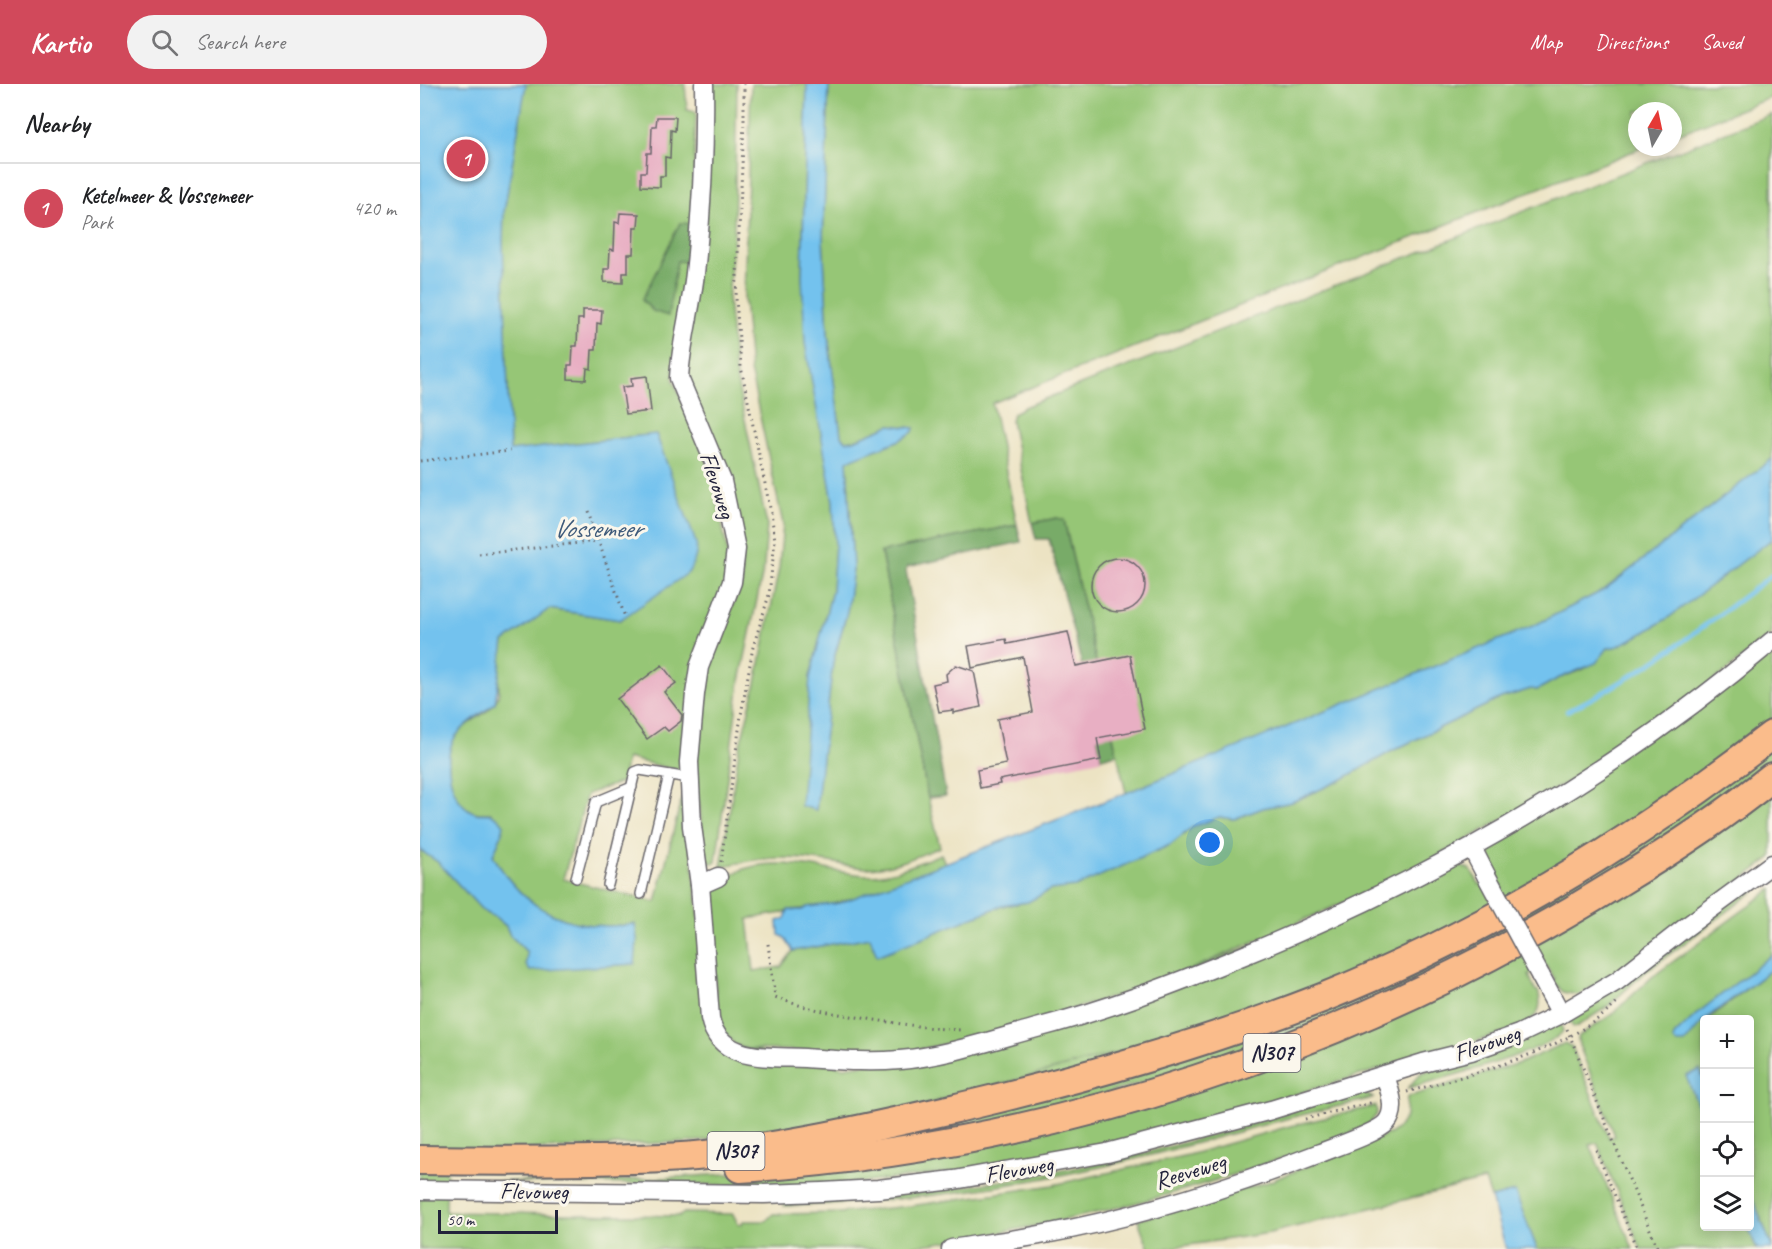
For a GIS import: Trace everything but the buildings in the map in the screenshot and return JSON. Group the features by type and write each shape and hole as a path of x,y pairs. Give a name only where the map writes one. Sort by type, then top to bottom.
{"highway":[{"name":"Flevoweg","path":"455,1175 695,1156 797,1143 1012,1095 1136,1062 1199,1042 1324,997 1473,928 1636,833 1728,769 1772,735"},
{"name":"Flevoweg","path":"455,1175 656,1173 768,1166 852,1157 1003,1132 1169,1088 1233,1068 1332,1030 1459,972 1604,892 1702,829 1772,777"},
{"name":"N307","path":"420,1160 455,1175"},
{"name":"N307","path":"420,1173 455,1175"}],"street":[{"name":"Flevoweg","path":"704,84 704,172 701,220 679,378 722,481 736,549 732,582 699,667 689,762 692,826 700,885 710,1018 713,1030 728,1047 742,1054 872,1062 902,1060 1063,1022 1131,1000 1216,967 1339,916 1472,848 1640,742 1682,713 1772,641"},
{"path":"1472,848 1561,1014"},
{"name":"Flevoweg","path":"455,1175 764,1194 878,1189 954,1180 1107,1153 1271,1110 1496,1042 1561,1014 1617,981 1772,864"},
{"path":"700,885 718,877"},
{"name":"Reeveweg","path":"951,1249 1046,1234 1122,1216 1245,1179 1346,1143 1385,1125 1392,1104 1385,1075"},
{"path":"420,1190 455,1175"}],"lane":[{"path":"608,885 635,772 640,770 690,778"},
{"path":"641,894 669,775"},
{"path":"576,878 596,802 632,787"}],"path":[{"path":"718,877 741,715 753,647 769,595 775,540 741,367 736,298 744,84"},
{"path":"420,461 510,451"},
{"path":"588,511 626,617"},
{"path":"479,554 598,541"},
{"path":"768,944 776,997 824,1012 924,1027 966,1030"},
{"path":"1570,1035 1658,1249"},
{"path":"1596,1150 1636,1249"}],"green space":[{"path":"420,84 685,84 687,110 696,112 692,224 677,261 691,262 673,379 712,474 731,569 695,666 684,772 627,758 622,782 587,794 563,879 656,902 684,788 714,1043 844,1067 1008,1043 1452,866 1470,869 1480,885 1497,876 1490,855 1495,842 1772,650 1772,728 1516,899 1231,1026 856,1124 681,1143 447,1154 446,1212 680,1216 684,1213 733,1214 738,1224 742,1224 743,1221 766,1221 773,1214 839,1213 910,1206 1053,1185 1188,1155 1290,1126 1376,1106 1377,1114 1370,1123 1329,1142 1211,1182 1122,1207 1031,1227 893,1249 420,1249 420,850 438,862 483,911 506,926 510,935 527,952 526,965 635,924 612,926 571,921 552,914 519,891 505,875 493,855 502,834 491,813 471,811 461,803 452,786 449,755 454,737 458,731 489,709 498,697 498,674 503,642 549,609 621,620 697,550 656,434 510,451 504,286"},
{"path":"707,84 737,84 734,232 728,298 735,372 767,525 764,566 740,681 716,862 704,864 700,809 693,769 706,668 742,583 741,556 685,389"},
{"path":"751,84 807,84 802,277 822,436 833,501 835,544 832,591 810,677 809,716 816,810 833,662 847,612 853,569 847,460 900,440 914,428 890,425 854,440 846,441 841,436 828,335 823,238 829,84 1772,84 1772,97 1682,132 1682,102 1628,102 1628,153 992,403 1017,525 881,552 928,798 940,847 886,866 857,867 809,859 783,858 746,861 721,867 739,749 756,683 779,568 783,524 750,370 744,298"},
{"path":"1772,114 1772,459 1604,590 1535,626 1126,793 1064,520 1057,518 1032,523 1011,421 1013,413 1665,156 1682,156 1682,149"},
{"path":"680,223 692,224 691,262 677,261 668,316 653,311 642,300"},
{"path":"1057,518 1064,520 1117,754 1101,758 1087,684 1049,539 1036,539 1032,523"},
{"path":"1017,525 1021,542 907,567 946,796 928,798 881,552"},
{"path":"1772,539 1772,634 1725,672 1578,776 1402,877 1162,982 983,1036 897,1054 747,1049 734,1044 718,1023 709,898 723,881 740,870 760,865 781,864 876,875 904,868 941,854 945,863 848,900 748,919 754,971 781,967 793,951 870,937 877,955 1001,906 1027,902 1050,890 1075,886 1170,845 1194,826 1219,817 1234,819 1263,808 1292,802 1339,781 1392,751 1501,698 1531,689 1537,690 1557,679 1584,669 1608,648 1618,646 1668,618"},
{"path":"1772,743 1772,771 1618,878 1329,1025 1003,1125 730,1157 1361,987"},
{"path":"1772,785 1772,857 1620,971 1578,995 1563,992 1553,981 1555,979 1546,966 1529,975 1535,990 1538,991 1540,1005 1531,1019 1514,1030 1221,1116 1137,1138 970,1170 867,1182 799,1186 478,1182 628,1180 823,1166 1309,1045"},
{"path":"1772,873 1772,878 1643,974 1607,1007 1573,1027 1569,1020"},
{"path":"1772,889 1772,955 1699,1012 1675,1035 1688,1037 1700,1025 1700,1070 1687,1076 1700,1110 1700,1231 1750,1231 1757,1249 1641,1249 1597,1143 1590,1145 1633,1249 1537,1249 1515,1192 1491,1198 1485,1180 1270,1233 1149,1249 1138,1220 1268,1182 1391,1133 1399,1127 1406,1116 1407,1097 1520,1063 1565,1043 1572,1047 1609,1138 1615,1136 1578,1039 1579,1036 1611,1015 1652,977"},
{"path":"1772,969 1772,1247 1754,1202 1754,1015 1713,1015"},
{"path":"1560,1023 1563,1031 1555,1039 1538,1047 1492,1064 1408,1088 1421,1073"},
{"path":"1357,1091 1373,1098 1086,1170 936,1195 784,1206 784,1203 867,1198 949,1189 1072,1169 1205,1137"}],"water":[{"name":"Vossemeer","path":"420,84 526,84 504,212 510,451 656,434 696,543 695,559 688,573 620,620 549,609 504,642 495,703 460,731 449,753 452,785 461,803 473,812 494,816 504,825 493,855 505,875 519,891 552,914 571,921 612,926 635,924 637,939 635,964 530,971 526,965 527,952 510,935 506,926 483,911 438,862 420,850"},
{"path":"807,84 829,84 823,238 828,335 841,436 846,441 854,440 890,425 914,428 913,432 900,440 847,461 853,569 847,612 833,662 816,810 801,806 810,677 832,591 835,544 833,501 805,343 802,277"},
{"path":"1772,459 1772,539 1668,618 1618,646 1608,648 1596,663 1537,690 1531,689 1501,698 1392,751 1339,781 1292,802 1263,808 1234,819 1219,817 1194,826 1170,845 1075,887 1050,890 1028,902 1001,906 877,956 870,937 793,951 784,937 779,935 778,921 785,919 788,910 802,910 807,907 840,903 945,863 1126,793 1535,625 1604,590"},
{"path":"1772,955 1772,969 1711,1015 1700,1015 1700,1025 1685,1043 1676,1043 1673,1039 1675,1035 1699,1012"},
{"path":"1700,1070 1700,1110 1686,1076"},
{"path":"1515,1192 1537,1249 1506,1249 1491,1198"},
{"path":"1754,1202 1772,1247 1772,1249 1757,1249 1750,1231 1754,1231"}],"waterway":[{"path":"1567,711 1647,666 1772,575"}],"place":[{"name":"Ketelmeer & Vossemeer","path":"466,159"}]}
